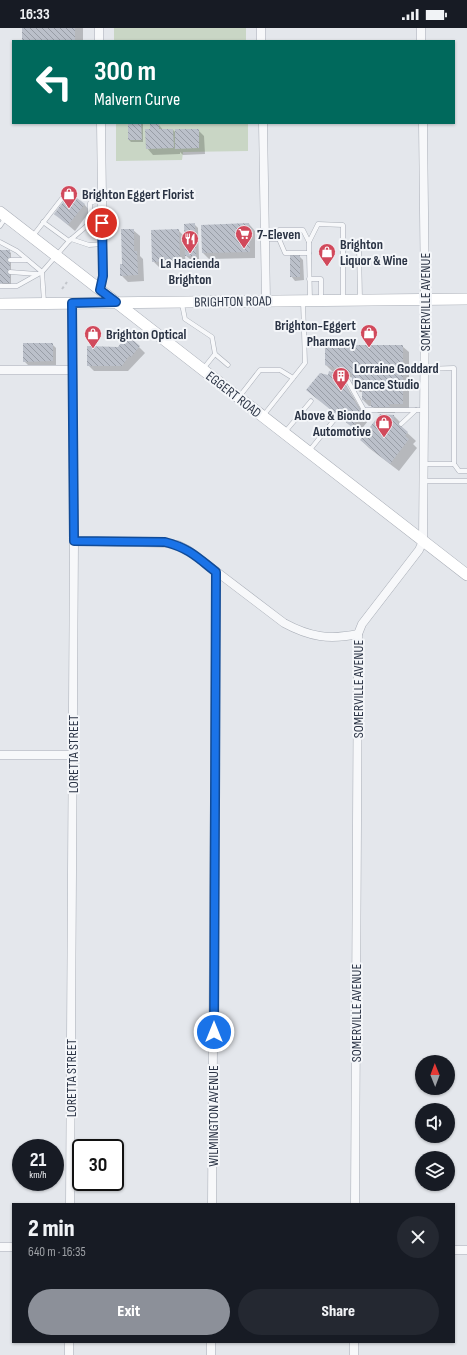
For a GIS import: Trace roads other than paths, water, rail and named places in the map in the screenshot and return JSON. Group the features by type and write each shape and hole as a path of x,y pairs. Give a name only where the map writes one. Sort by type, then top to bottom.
{"street":[{"path":"99,28 99,40"},
{"path":"261,28 261,40"},
{"path":"421,28 421,40"},
{"path":"100,290 103,276 101,124"},
{"path":"263,124 266,301"},
{"name":"SOMERVILLE AVENUE","path":"355,1203 358,634 362,624 419,550 423,541 425,368 423,124"},
{"name":"EGGERT ROAD","path":"2,218 32,237 467,575"},
{"name":"BRIGHTON ROAD","path":"0,304 467,299"},
{"name":"LORETTA STREET","path":"70,1203 74,541 72,303"},
{"path":"0,370 72,370"},
{"path":"74,541 165,542 178,546 188,550 284,623 297,630 312,635 327,637 343,637 358,634"},
{"name":"WILMINGTON AVENUE","path":"212,1203 216,572"},
{"path":"0,755 72,755"},
{"path":"0,1247 12,1247"},
{"path":"455,1250 467,1250"},
{"path":"69,1343 69,1355"},
{"path":"211,1355 212,1343"},
{"path":"354,1343 354,1355"}],"lane":[{"path":"32,237 67,192"},
{"path":"90,224 90,203 102,201"},
{"path":"43,222 70,240 89,245 103,244"},
{"path":"0,286 17,286 42,272 70,240 90,224 102,223"},
{"path":"263,416 305,363 309,279 309,242 318,224 343,225 343,300"},
{"path":"309,242 303,230 279,230 279,239 285,253 309,253"},
{"path":"265,239 279,239"},
{"path":"0,242 17,251 42,272 44,304"},
{"path":"343,248 359,247 360,300"},
{"path":"10,260 27,260"},
{"path":"10,272 37,274"},
{"path":"309,279 321,279 321,300"},
{"path":"181,302 185,319 212,337 215,354 228,365"},
{"path":"203,370 215,354"},
{"path":"425,368 454,368 454,464 459,472 467,472"},
{"path":"239,398 260,370 280,370 293,378"},
{"path":"348,382 364,410 424,410"},
{"path":"284,433 311,401"},
{"path":"401,424 416,410"},
{"path":"308,452 334,420"},
{"path":"424,464 454,464"},
{"path":"424,481 467,481"}],"place":[{"name":"Brighton Eggert Florist","path":"69,209"},
{"name":"7-Eleven","path":"244,249"},
{"name":"La Hacienda Brighton","path":"190,254"},
{"name":"Brighton Liquor & Wine","path":"327,267"},
{"name":"Brighton-Eggert Pharmacy","path":"369,348"},
{"name":"Brighton Optical","path":"93,349"},
{"name":"Lorraine Goddard Dance Studio","path":"341,391"},
{"name":"Above & Biondo Automotive","path":"384,438"}]}
